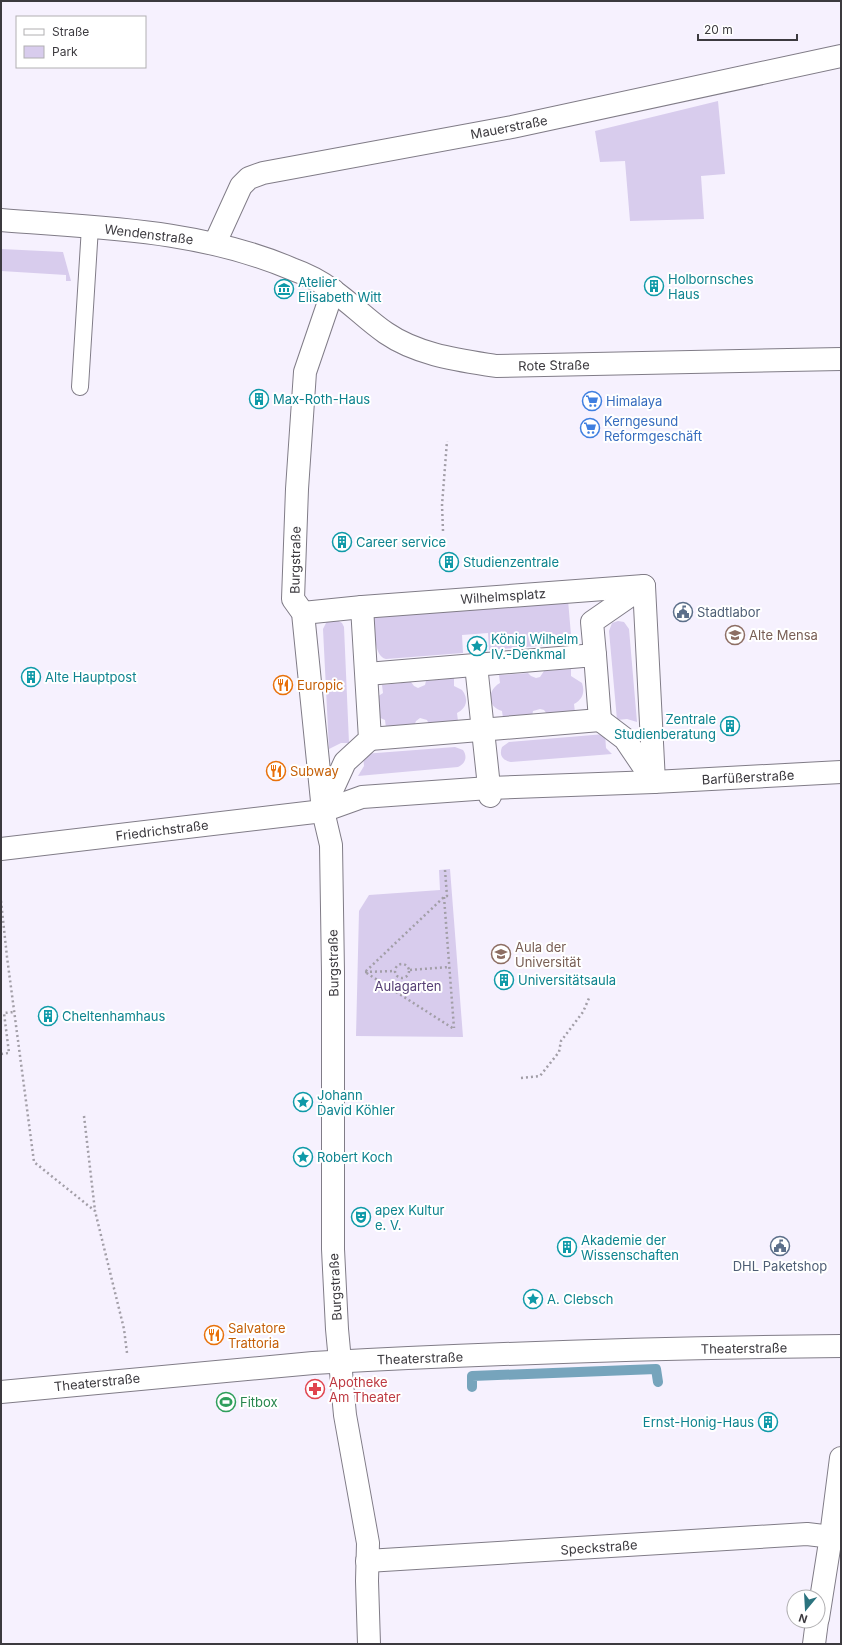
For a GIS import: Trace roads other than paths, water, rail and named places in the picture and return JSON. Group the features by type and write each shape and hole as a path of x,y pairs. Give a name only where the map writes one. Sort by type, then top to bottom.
{"street":[{"name":"Mauerstraße","path":"215,243 241,186 249,178 262,173 512,127 841,56"},
{"name":"Wendenstraße","path":"1,220 148,232 215,243 251,253 292,269"},
{"name":"Rote Straße","path":"292,269 317,280 333,290 387,334 416,348 454,359 496,366 841,360"},
{"name":"Burgstraße","path":"333,290 305,372 297,489 292,599 303,613 323,811 331,845 333,973 333,1250 345,1415 368,1543 366,1581 369,1644"},
{"name":"Wilhelmsplatz","path":"303,613 362,607 644,586"},
{"path":"600,720 592,622 644,586"},
{"path":"644,586 654,782"},
{"path":"362,607 370,739"},
{"path":"367,674 594,655"},
{"path":"476,665 489,792"},
{"path":"323,811 345,762 370,739 600,720 625,739 654,782"},
{"name":"Barfüßerstraße","path":"654,782 841,772"},
{"path":"323,811 362,797 489,792 654,782"},
{"name":"Friedrichstraße","path":"1,849 323,811"},
{"name":"Theaterstraße","path":"1,1392 340,1361 642,1349 841,1346"},
{"path":"824,1589 836,1537 841,1458"},
{"name":"Speckstraße","path":"367,1561 807,1534 836,1537"},
{"path":"814,1644 816,1629"}],"lane":[{"path":"80,386 90,227"}],"waterway":[{"path":"472,1387 472,1376 656,1369 658,1382"}],"place":[{"name":"Holbornsches Haus","path":"654,286"},
{"name":"Atelier Elisabeth Witt","path":"284,289"},
{"name":"Max-Roth-Haus","path":"259,399"},
{"name":"Himalaya","path":"592,401"},
{"name":"Kerngesund Reformgeschäft","path":"590,428"},
{"name":"Career service","path":"342,542"},
{"name":"Studienzentrale","path":"449,562"},
{"name":"Stadtlabor","path":"683,612"},
{"name":"Alte Mensa","path":"735,635"},
{"name":"König Wilhelm IV.-Denkmal","path":"477,646"},
{"name":"Alte Hauptpost","path":"31,677"},
{"name":"Europic","path":"283,685"},
{"name":"Zentrale Studienberatung","path":"730,726"},
{"name":"Subway","path":"276,771"},
{"name":"Aula der Universität","path":"501,954"},
{"name":"Universitätsaula","path":"504,980"},
{"name":"Cheltenhamhaus","path":"48,1016"},
{"name":"Johann David Köhler","path":"303,1102"},
{"name":"Robert Koch","path":"303,1157"},
{"name":"apex Kultur e. V.","path":"361,1217"},
{"name":"DHL Paketshop","path":"780,1246"},
{"name":"Akademie der Wissenschaften","path":"567,1247"},
{"name":"A. Clebsch","path":"533,1299"},
{"name":"Salvatore Trattoria","path":"214,1335"},
{"name":"Apotheke Am Theater","path":"315,1389"},
{"name":"Fitbox","path":"226,1402"},
{"name":"Ernst-Honig-Haus","path":"768,1422"}],"park label":[{"name":"Aulagarten","path":"408,986"}]}
